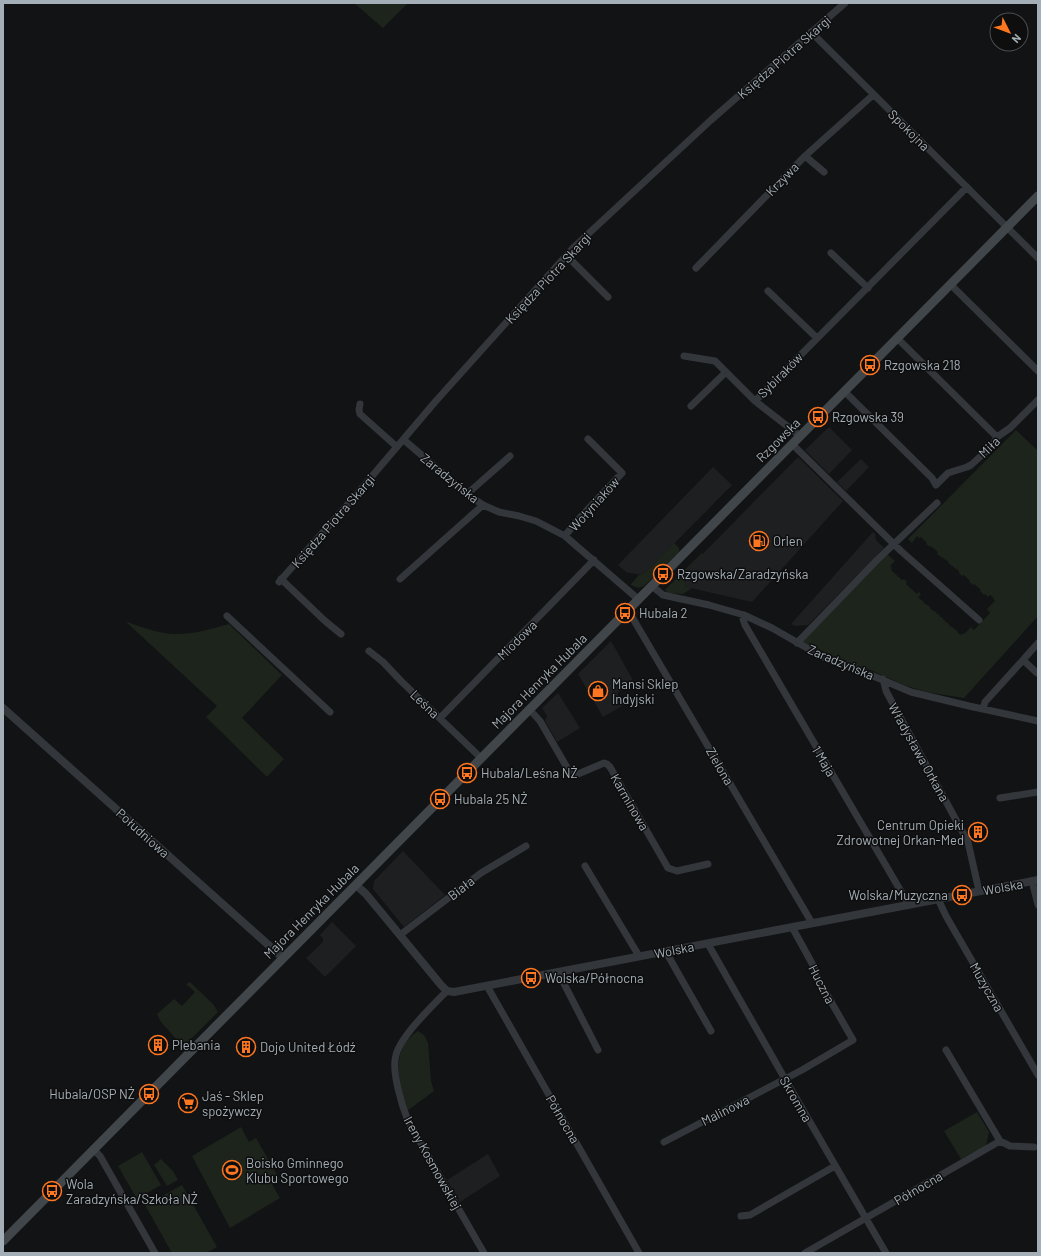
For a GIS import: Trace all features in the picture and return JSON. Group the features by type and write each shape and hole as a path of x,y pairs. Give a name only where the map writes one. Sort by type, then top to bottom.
{"main road":[{"name":"Rzgowska","path":"638,599 1038,196"},
{"name":"Majora Henryka Hubala","path":"3,1241 638,599"}],"street":[{"name":"Księdza Piotra Skargi","path":"341,634 280,580 303,556 435,402 567,256 711,120 845,3"},
{"name":"Spokojna","path":"811,32 1038,258"},
{"name":"Krzywa","path":"696,268 805,156 873,95"},
{"path":"805,156 824,172"},
{"name":"Sybiraków","path":"684,356 714,361 755,401 967,188"},
{"path":"832,253 868,288"},
{"path":"567,256 608,298"},
{"path":"950,284 1038,371"},
{"path":"768,291 817,338"},
{"path":"897,338 997,437"},
{"path":"692,406 726,372"},
{"name":"Miła","path":"844,392 932,478 936,485 948,473 971,465 992,446 997,437 1010,428 1038,400"},
{"path":"755,401 800,436"},
{"path":"360,404 358,410 360,414 397,447"},
{"name":"Wołyniaków","path":"565,536 575,523 622,473 588,439"},
{"name":"Zaradzyńska","path":"404,440 467,494 483,505 494,510 536,521 565,536 638,599"},
{"path":"792,444 893,544 979,620"},
{"path":"467,494 510,456"},
{"path":"797,643 876,560 937,503"},
{"path":"400,579 483,505"},
{"name":"Miodowa","path":"440,718 594,560"},
{"name":"Zaradzyńska","path":"652,586 663,595 709,604 730,610 772,628 797,643 835,662 883,679 911,692 983,710 1038,721"},
{"name":"Zielona","path":"626,611 632,617 812,923"},
{"path":"227,616 330,712"},
{"name":"1 Maja","path":"744,616 743,619 745,625 909,905"},
{"path":"983,710 985,702 1038,643"},
{"name":"Leśna","path":"369,651 383,662 481,758"},
{"path":"1023,660 1037,673"},
{"name":"Władysława Orkana","path":"883,679 885,689 968,842 978,891"},
{"name":"Południowa","path":"3,708 283,958"},
{"name":"Karminowa","path":"529,709 540,721 569,771 578,774 601,763 607,764 668,868 674,871 680,871 708,864"},
{"path":"1000,798 1038,792"},
{"name":"Biała","path":"400,935 481,872 526,846"},
{"path":"585,866 639,956"},
{"path":"1035,881 1038,905"},
{"name":"Wolska","path":"447,991 454,992 487,986 1035,881"},
{"path":"356,884 447,991"},
{"name":"Muzyczna","path":"938,899 1038,1075"},
{"name":"Huczna","path":"792,927 814,967 818,979 853,1040"},
{"name":"Skromna","path":"708,944 865,1219 886,1253"},
{"path":"666,952 711,1031"},
{"path":"558,972 598,1050"},
{"name":"Północna","path":"487,986 639,1253"},
{"name":"Ireny Kosmowskiej","path":"447,991 405,1038 395,1056 395,1072 402,1104 408,1121 484,1253"},
{"name":"Malinowa","path":"664,1142 814,1064 853,1040"},
{"path":"946,1050 1000,1141 1010,1146 1034,1147"},
{"name":"Północna","path":"806,1253 1000,1141"},
{"path":"93,1149 100,1156 155,1253"},
{"path":"741,1216 750,1215 835,1166"}],"shaded area":[{"path":"354,3 408,3 383,28"},
{"path":"829,427 852,450 829,474 805,450"},
{"path":"1016,430 1038,451 1038,616 964,698 926,692 904,685 866,668 825,656 803,642 887,554 895,561 890,566 892,568 891,570 902,580 904,579 907,582 906,584 917,594 919,592 921,594 918,597 961,635 971,627 974,630 990,613 987,609 995,601 993,599 994,598 990,595 988,597 985,594 984,595 980,591 981,590 969,582 970,581 964,575 962,576 959,571 948,563 949,562 937,554 938,552 926,544 927,543 921,537 919,538 917,536 912,543 908,539"},
{"path":"798,457 843,501 752,602 686,587 683,574"},
{"path":"861,459 869,467 846,491 837,482"},
{"path":"713,467 732,485 652,566 641,575 626,572 618,565"},
{"path":"873,532 876,540 884,548 808,625 795,626 791,624"},
{"path":"674,543 679,548 679,552 644,586 638,588 631,585 639,575 652,566"},
{"path":"702,553 703,554 683,574 686,587 692,588 683,594 668,593 665,590"},
{"path":"125,621 144,628 170,634 196,632 229,624 282,675 242,718 284,759 267,777 206,717 217,706"},
{"path":"611,641 634,682 617,693 624,705 603,717 578,674"},
{"path":"558,693 580,728 557,742 545,721 547,716 542,708"},
{"path":"403,851 445,895 404,927 373,889 374,881"},
{"path":"332,922 356,946 325,977 306,958 323,942 320,935"},
{"path":"190,982 213,1004 218,1012 186,1044 178,1041 161,1022 157,1014 174,999 182,1006 195,992 186,984"},
{"path":"418,1031 424,1035 428,1043 431,1081 434,1091 407,1111 399,1079 399,1058 409,1039"},
{"path":"977,1112 989,1132 986,1146 961,1159 944,1131"},
{"name":"Boisko Gminnego Klubu Sportowego","path":"241,1127 249,1142 256,1138 280,1180 272,1184 280,1198 230,1228 192,1156"},
{"path":"142,1152 161,1185 137,1199 118,1166"},
{"path":"488,1154 500,1176 460,1202 447,1180"},
{"path":"161,1159 173,1171 178,1180 167,1186 154,1165"},
{"path":"182,1185 217,1247 206,1253 172,1253 145,1205"}],"place":[{"name":"Rzgowska 218","path":"870,365"},
{"name":"Rzgowska 39","path":"818,417"},
{"name":"Orlen","path":"759,541"},
{"name":"Rzgowska/Zaradzyńska","path":"663,574"},
{"name":"Hubala 2","path":"625,613"},
{"name":"Mansi Sklep Indyjski","path":"598,691"},
{"name":"Hubala/Leśna NŻ","path":"467,773"},
{"name":"Hubala 25 NŻ","path":"440,799"},
{"name":"Centrum Opieki Zdrowotnej Orkan-Med","path":"978,832"},
{"name":"Wolska/Muzyczna","path":"962,895"},
{"name":"Wolska/Północna","path":"531,978"},
{"name":"Plebania","path":"158,1045"},
{"name":"Dojo United Łódź","path":"246,1047"},
{"name":"Hubala/OSP NŻ","path":"149,1094"},
{"name":"Jaś - Sklep spożywczy","path":"188,1103"},
{"name":"Boisko Gminnego Klubu Sportowego","path":"232,1170"},
{"name":"Wola Zaradzyńska/Szkoła NŻ","path":"52,1191"}]}
